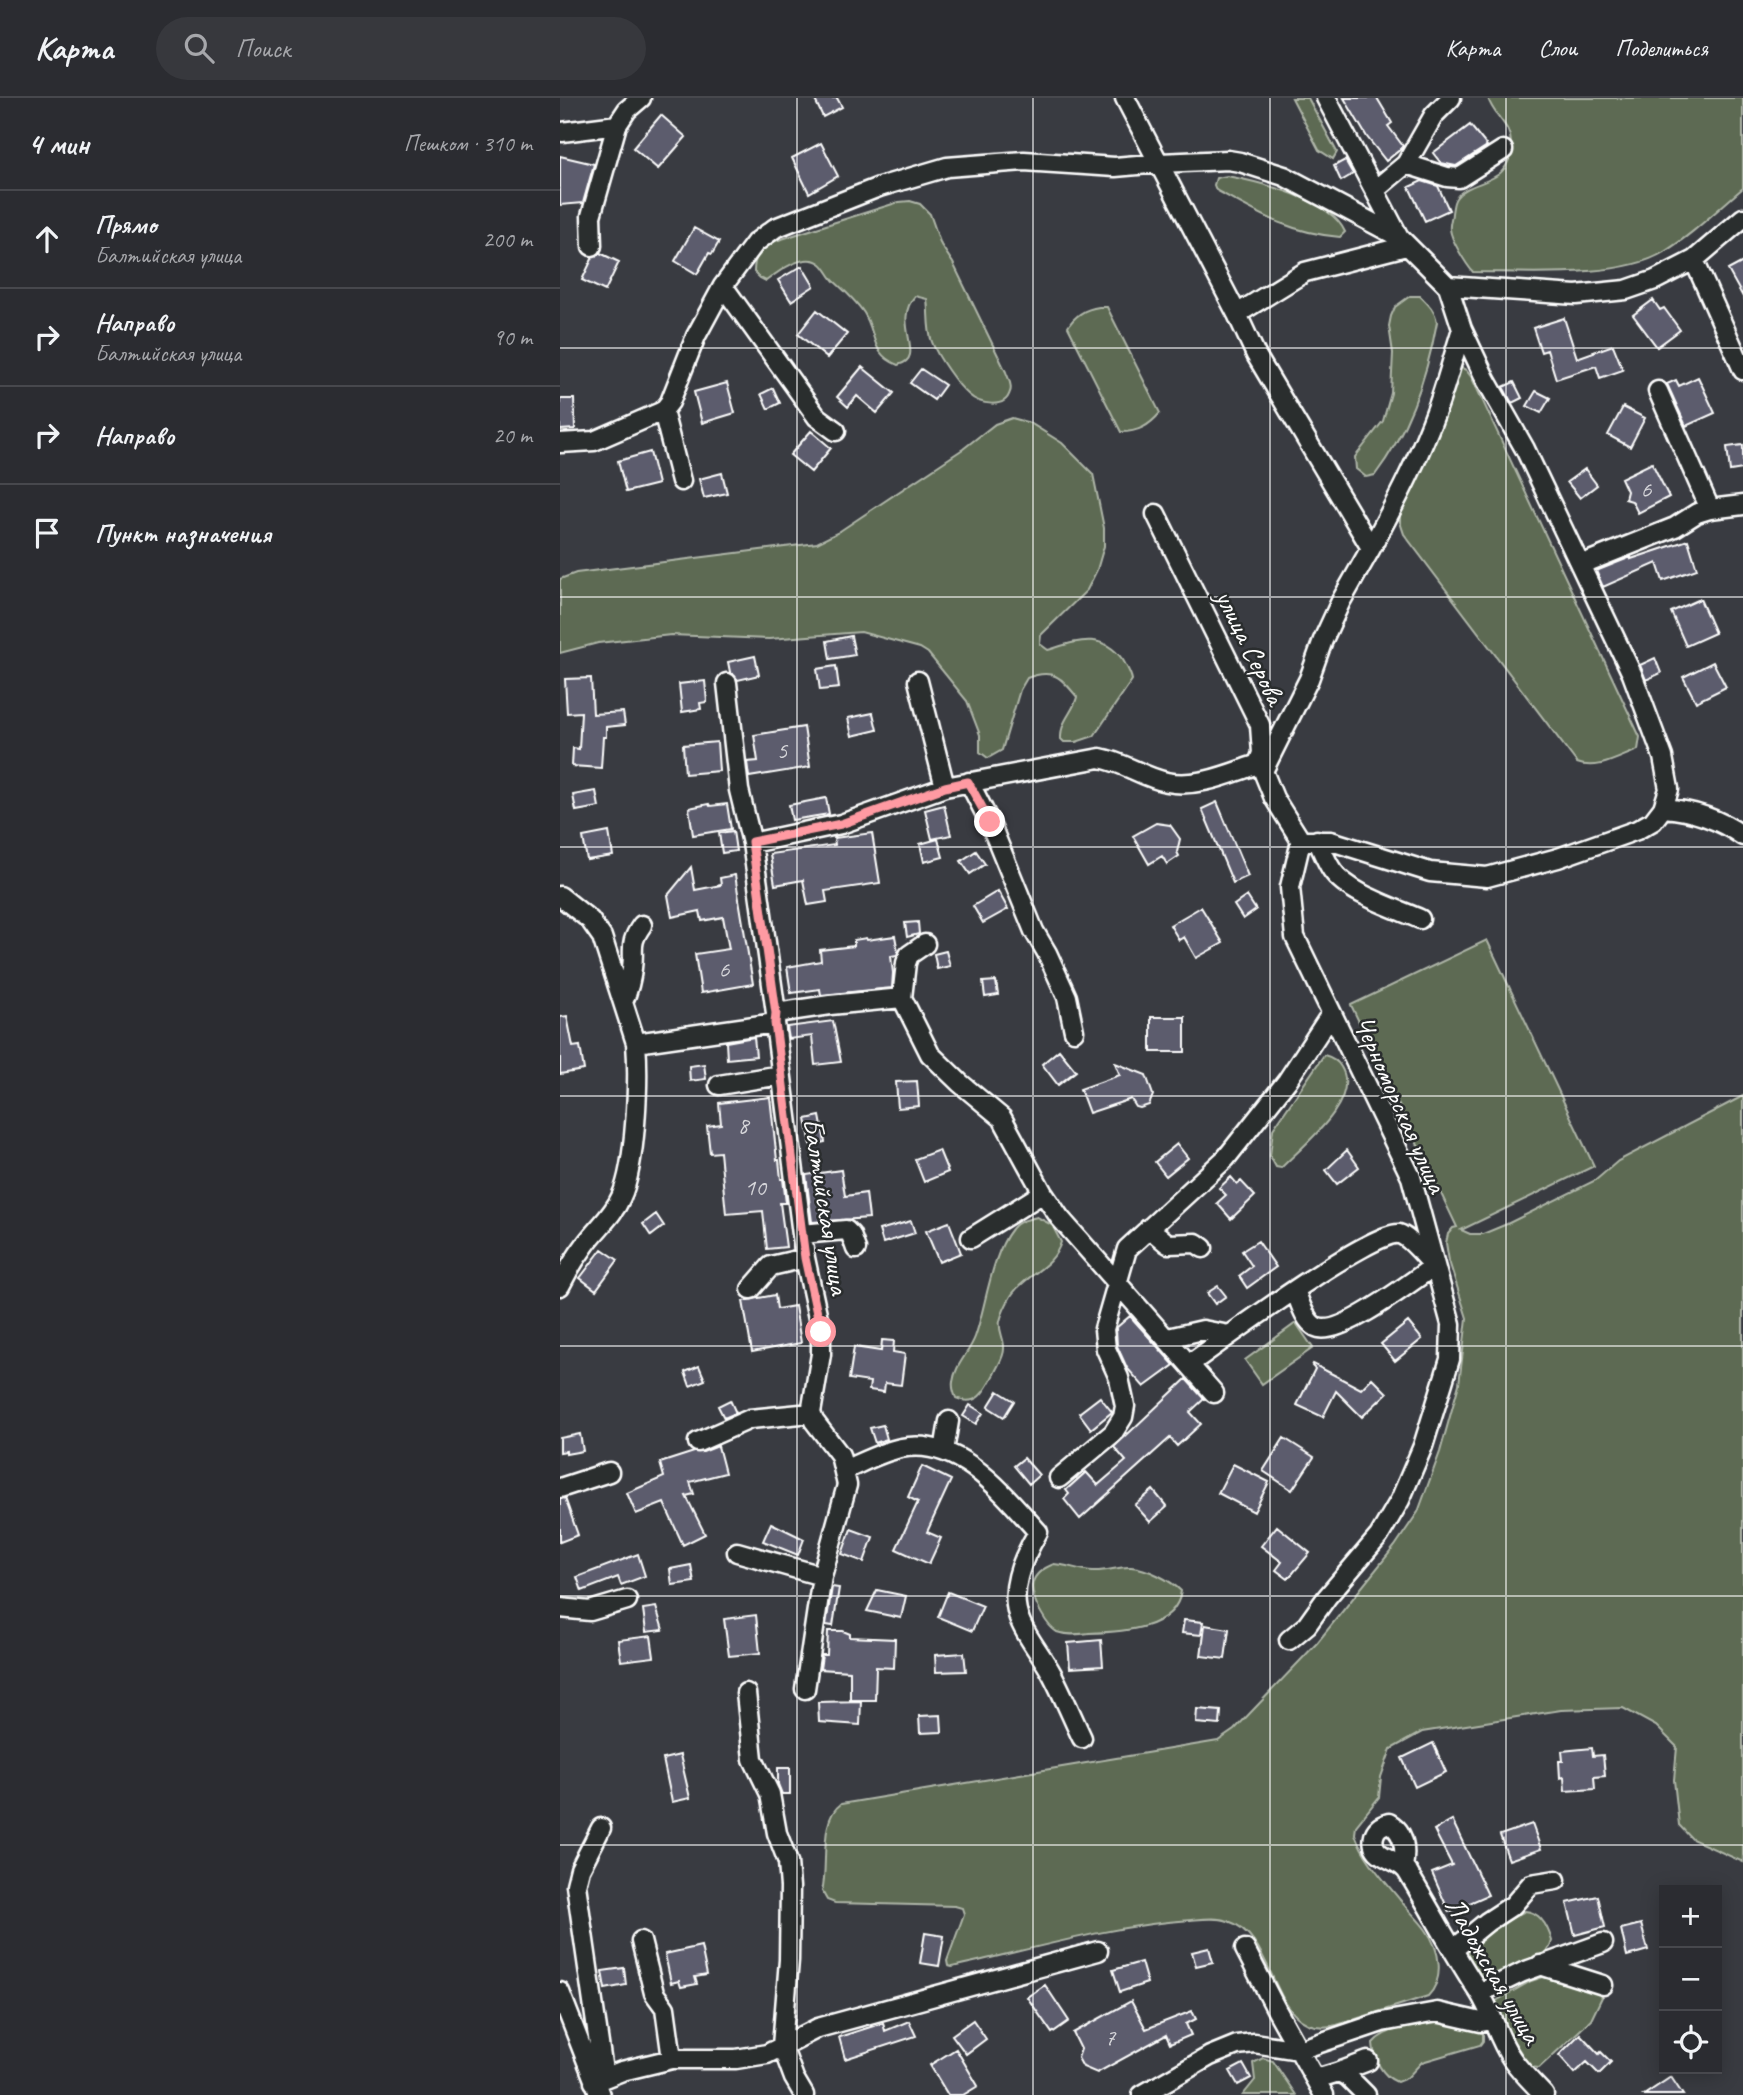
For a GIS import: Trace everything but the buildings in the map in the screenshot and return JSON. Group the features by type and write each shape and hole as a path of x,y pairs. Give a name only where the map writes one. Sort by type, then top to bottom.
{"street":[{"path":"593,246 592,216 617,125 627,110 641,98"},
{"path":"1125,98 1256,355 1371,548"},
{"path":"1326,98 1402,241"},
{"path":"1375,190 1406,164 1434,115 1451,98"},
{"path":"562,132 617,125"},
{"path":"1406,164 1459,178 1503,150"},
{"path":"560,443 594,441 663,411 670,402 696,336 723,286 755,243 775,228 879,187 947,167 1024,161 1115,167 1228,160 1284,176 1402,241 1448,286 1462,329 1486,380 1525,449 1632,674 1663,757 1669,789 1662,808 1653,821 1637,830 1558,858 1486,877 1430,872 1331,841 1309,840"},
{"path":"1448,286 1576,295 1626,289 1655,280 1694,260 1743,218"},
{"path":"1237,314 1305,272 1402,241"},
{"path":"1694,260 1743,370"},
{"path":"723,286 817,417 836,431"},
{"path":"752,842 841,824 945,787 1100,758 1166,782 1198,784 1261,768 1303,691 1341,600 1405,484 1439,405 1462,329"},
{"path":"1658,391 1710,509"},
{"path":"663,411 681,481"},
{"path":"1580,565 1675,527 1697,513 1743,505"},
{"name":"улица Серова","path":"1156,514 1260,725 1261,768 1274,798 1332,872 1365,894 1420,919"},
{"path":"918,681 945,787"},
{"name":"Балтийская улица","path":"727,683 739,790 752,842 805,1258 821,1332 821,1354 811,1413"},
{"path":"968,782 990,822 1034,932 1067,997 1074,1031"},
{"path":"1662,808 1685,809 1743,836"},
{"name":"Черноморская улица","path":"1289,1640 1307,1625 1379,1536 1400,1500 1423,1446 1450,1359 1451,1324 1411,1177 1295,937 1290,887 1309,840"},
{"path":"560,896 590,920 602,937 636,1043 637,1061 633,1137 624,1187 610,1216 586,1243 560,1286"},
{"path":"623,1002 629,988 633,965 631,949 642,925"},
{"path":"925,944 909,955 902,998 930,1054 1002,1118 1043,1193 1060,1218 1191,1363 1214,1393"},
{"path":"636,1043 775,1018 830,1004 902,998"},
{"path":"1059,1478 1114,1433 1123,1417 1125,1406 1119,1378 1106,1349 1104,1337 1113,1294 1127,1249 1226,1158 1287,1081 1331,1014"},
{"path":"719,1085 781,1075"},
{"path":"971,1238 1043,1193"},
{"path":"1149,1228 1168,1244 1196,1243 1203,1248"},
{"path":"802,1234 846,1230 856,1249"},
{"path":"1191,1363 1295,1290 1376,1239 1387,1235 1404,1235 1434,1266 1345,1323 1326,1329 1317,1327 1307,1318 1295,1290"},
{"path":"751,1289 771,1266 805,1258"},
{"path":"1168,1338 1203,1331 1229,1335"},
{"path":"698,1442 750,1419 811,1413 814,1422 840,1455 847,1485 822,1576 805,1689"},
{"path":"944,1451 949,1421"},
{"path":"844,1470 902,1448 920,1446 944,1451 990,1478 1038,1532 1019,1574 1015,1592 1020,1622 1052,1674 1082,1738"},
{"path":"560,1488 609,1472"},
{"path":"737,1552 822,1576"},
{"path":"560,1608 590,1611 627,1600"},
{"path":"746,1693 753,1759 770,1794 777,1833 788,1862 789,1960 782,2046 793,2078 804,2095"},
{"path":"599,2085 576,1885 580,1869 600,1828"},
{"name":"Ладожская улица","path":"1404,1867 1469,1979 1480,1993 1512,2058 1544,2095"},
{"path":"1454,1949 1513,1905 1531,1884 1556,1880"},
{"path":"641,1941 654,1993 665,2008 672,2059"},
{"path":"1480,1993 1540,1965 1603,1943"},
{"path":"1245,1949 1320,2087 1339,2072 1368,2061"},
{"path":"599,2085 672,2059 756,2057 818,2028 1098,1951"},
{"path":"1540,1965 1603,1985"},
{"path":"560,1992 599,2085"},
{"path":"1142,2095 1210,2056 1237,2045 1254,2043 1300,2050 1381,2022 1437,2012 1482,2022 1492,2020"},
{"path":"1339,2072 1366,2095"}],"green space":[{"path":"1292,98 1308,98 1337,152 1333,159 1319,150"},
{"path":"1488,98 1743,98 1743,188 1685,238 1646,261 1623,267 1572,272 1473,272 1451,234 1454,203 1463,191 1489,180 1505,168 1511,145 1509,132"},
{"path":"1227,176 1275,188 1310,201 1337,220 1345,232 1340,237 1322,235 1290,227 1261,214 1216,190 1216,178"},
{"path":"899,202 920,204 930,214 941,245 953,263 1006,372 1011,390 1003,401 991,404 979,401 969,395 953,378 932,342 927,299 915,296 909,306 906,317 910,355 898,365 878,349 864,313 821,264 815,261 800,261 766,281 754,272 757,256 769,243"},
{"path":"1410,296 1420,296 1435,314 1437,322 1433,343 1422,383 1398,440 1375,475 1366,477 1356,469 1355,457 1383,421 1391,393 1391,316 1395,307"},
{"path":"1107,307 1160,413 1147,425 1133,431 1121,432 1068,327 1081,313"},
{"path":"1460,367 1472,378 1640,737 1638,750 1600,764 1577,763 1404,534 1400,510 1453,389 1450,379"},
{"path":"1012,418 1030,423 1062,443 1093,474 1104,528 1104,546 1097,570 1087,590 1041,635 1040,644 1048,650 1079,642 1098,642 1115,651 1123,660 1132,680 1094,736 1076,742 1064,742 1061,739 1063,727 1077,697 1056,676 1036,675 1027,678 1020,690 1002,750 988,758 980,752 980,735 967,701 928,653 920,648 861,632 769,639 671,635 598,643 560,653 560,579 576,573 817,543 837,533 963,449 995,424"},
{"path":"1487,940 1594,1166 1461,1230 1470,1234 1483,1234 1507,1224 1596,1180 1618,1161 1743,1096 1743,1862 1692,1839 1679,1825 1674,1780 1677,1747 1656,1726 1623,1708 1561,1710 1422,1732 1391,1749 1381,1777 1379,1797 1356,1826 1355,1834 1375,1869 1431,1938 1435,1946 1439,1973 1428,1996 1337,2025 1315,2026 1299,2018 1286,2004 1257,1946 1245,1931 1224,1920 1200,1919 1131,1927 952,1967 948,1966 947,1961 964,1914 962,1908 835,1903 827,1900 822,1891 827,1832 834,1811 841,1804 1218,1741 1234,1730 1317,1643 1395,1546 1418,1512 1440,1452 1459,1384 1467,1318 1446,1243 1448,1234 1457,1227 1351,1005"},
{"path":"1324,1055 1338,1062 1345,1080 1337,1108 1314,1136 1281,1168 1276,1167 1270,1156 1273,1129"},
{"path":"1037,1217 1052,1225 1061,1242 1057,1251 1052,1259 1011,1296 1000,1324 1003,1354 985,1390 970,1401 956,1398 954,1376 975,1337 999,1252 1014,1226"},
{"path":"1296,1323 1313,1348 1262,1384 1245,1360"},
{"path":"1054,1564 1093,1571 1137,1568 1158,1575 1181,1591 1177,1604 1169,1614 1145,1626 1116,1632 1061,1633 1045,1620 1032,1589 1039,1572"},
{"path":"1525,1911 1535,1914 1543,1921 1552,1941 1550,1947 1545,1953 1480,1981 1465,1954 1491,1929"},
{"path":"1576,1966 1594,1976 1603,1995 1591,2020 1539,2068 1530,2067 1495,2012 1496,2001 1531,1981"},
{"path":"1439,2023 1455,2024 1483,2033 1483,2041 1480,2045 1422,2062 1407,2078 1397,2082 1383,2072 1373,2043 1394,2030"},
{"path":"1263,2058 1273,2061 1296,2095 1243,2095 1255,2080 1253,2063"}],"route":[{"path":"821,1332 805,1258 775,1023 776,1013 752,842 841,824 945,787 968,782 990,822"}]}
